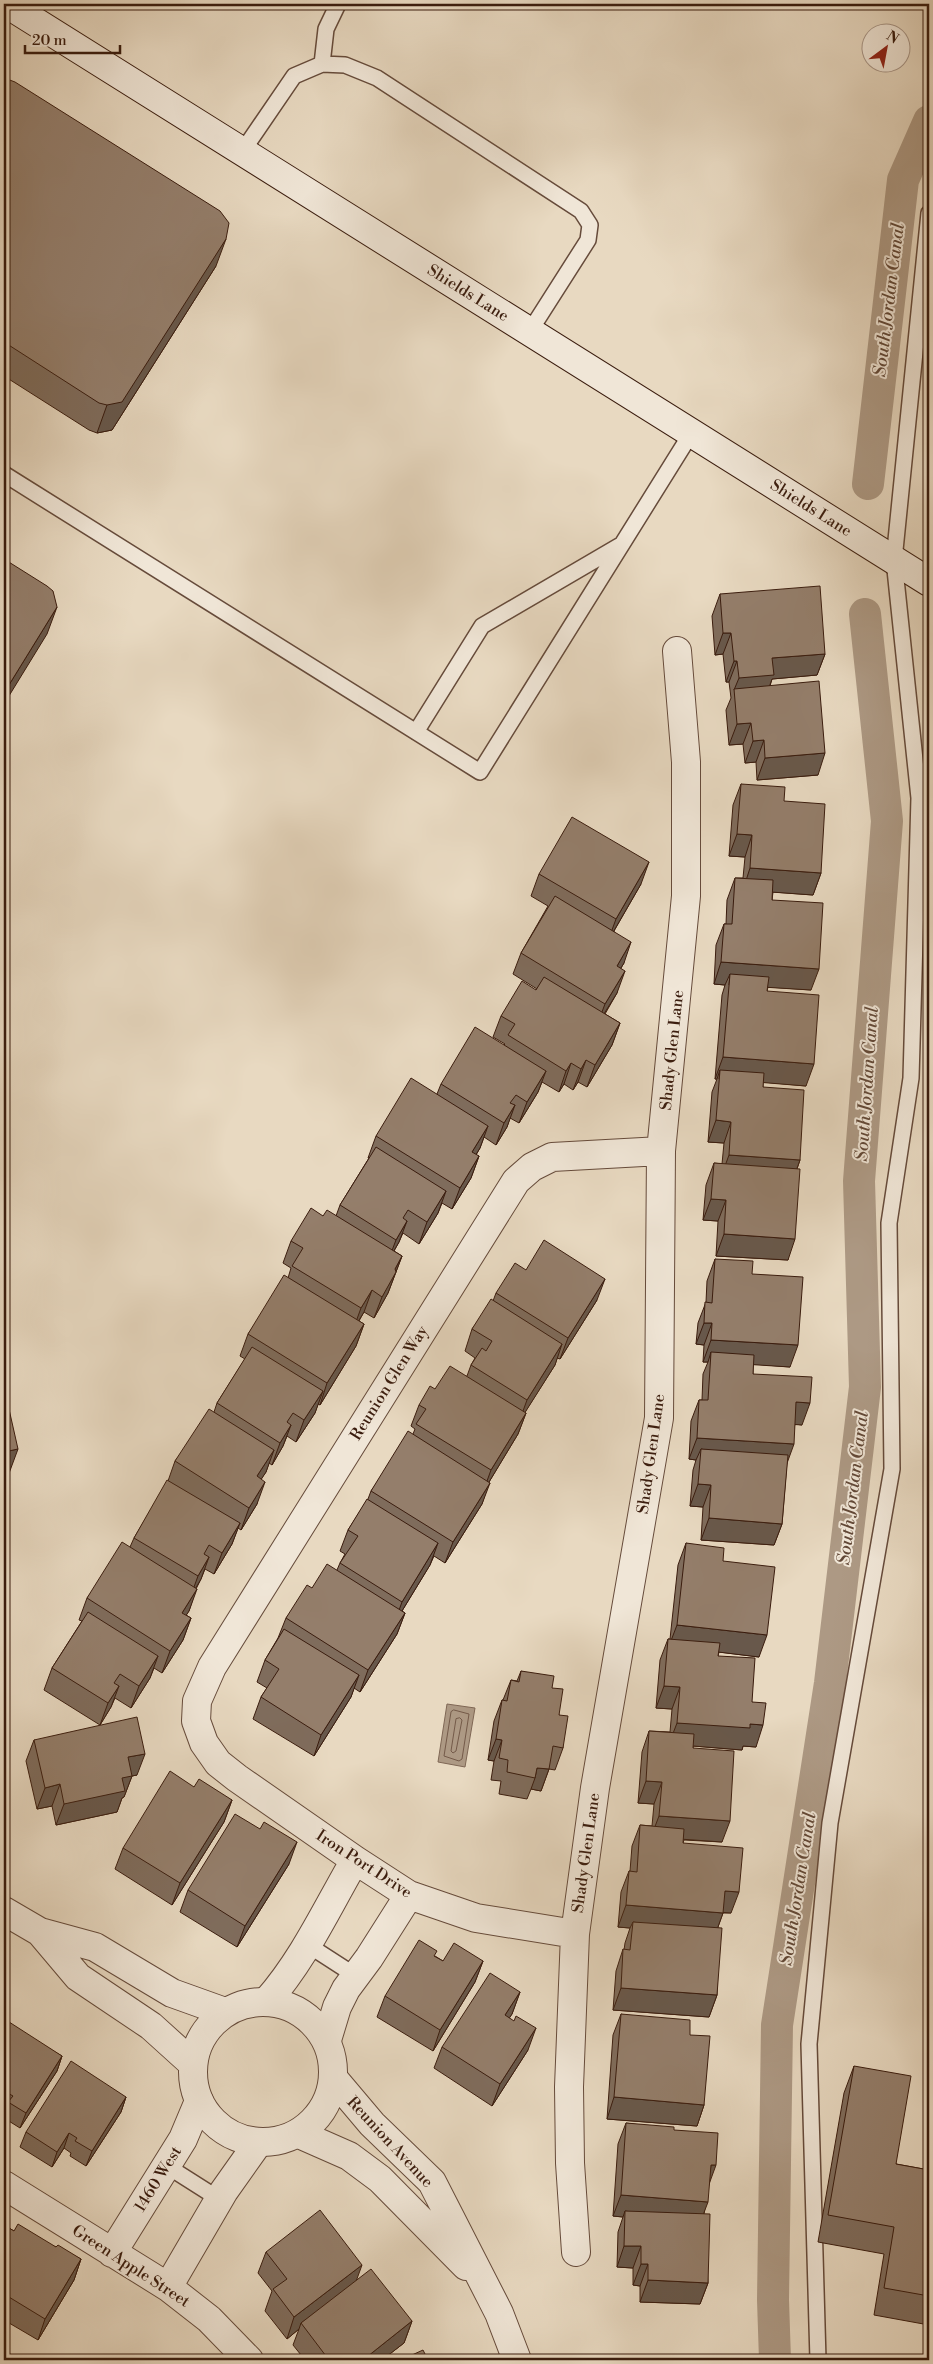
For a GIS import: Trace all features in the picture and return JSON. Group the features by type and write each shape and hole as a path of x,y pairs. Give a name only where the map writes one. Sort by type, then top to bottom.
{"street":[{"name":"Shields Lane","path":"7,4 929,582"},
{"name":"Shady Glen Lane","path":"576,2252 570,2162 569,2087 575,1934 595,1788 659,1418 661,1152 686,896 686,762 677,651"},
{"name":"Reunion Glen Way","path":"196,1721 197,1701 212,1667 516,1181 532,1167 552,1157 661,1152"},
{"name":"Iron Port Drive","path":"196,1721 204,1743 218,1763 355,1860 409,1895 476,1918 575,1934"},
{"path":"267,2001 287,1978 308,1945 355,1860"},
{"path":"327,2040 337,2007 346,1989 409,1895"},
{"path":"4,1911 40,1932 95,1947 172,1993 224,2012"},
{"path":"40,1932 78,1977 151,2026 192,2064"},
{"path":"267,2001 291,2007 312,2020 327,2040 333,2059 334,2079 328,2101 316,2119 299,2134 279,2141 258,2143 234,2136 213,2122 199,2101 193,2083 192,2064 198,2043 209,2026 224,2012 245,2003 267,2001"},
{"name":"Reunion Avenue","path":"334,2079 372,2124 432,2182 499,2313 517,2360"},
{"name":"1460 West","path":"112,2252 183,2139 199,2101"},
{"name":"Reunion Avenue","path":"299,2134 349,2156 380,2178 485,2286"},
{"path":"168,2287 219,2199 258,2143"},
{"name":"Green Apple Street","path":"4,2185 168,2287 209,2319 249,2360"}],"lane":[{"path":"322,64 326,29 338,4"},
{"path":"242,152 294,76 322,64 345,65 377,78 581,211 590,225 588,240 530,332"},
{"path":"818,2360 810,2044 830,1823 892,1469 889,1222 911,1078 919,798 894,560 929,213"},
{"path":"4,474 480,772 692,432"},
{"path":"416,732 482,626 622,544"},
{"path":"308,1945 356,1976"},
{"path":"167,2166 219,2199"}],"water":[{"path":"447,1704 475,1708 465,1767 438,1762"}],"building":[{"path":"7,79 15,82 220,211 229,223 226,239 122,402 107,405 99,403 4,342 4,80"},
{"path":"4,559 53,591 57,607 4,693"},
{"path":"820,586 825,654 772,658 774,675 739,678 737,661 734,661 731,633 723,633 720,594"},
{"path":"819,681 825,753 765,758 764,740 753,741 751,723 737,724 734,689"},
{"path":"741,784 785,787 784,801 825,804 821,873 750,868 752,835 737,834"},
{"path":"572,817 649,862 616,919 539,874"},
{"path":"735,878 773,880 772,900 823,903 819,969 721,962 724,924 732,924"},
{"path":"555,896 631,942 617,966 625,971 605,1004 521,953"},
{"path":"730,974 769,977 767,991 819,995 814,1064 723,1057"},
{"path":"544,977 620,1023 595,1065 586,1060 581,1069 571,1063 566,1071 508,1035 515,1024 501,1016 522,981 536,990"},
{"path":"475,1027 546,1071 527,1102 516,1095 510,1103 515,1105 504,1123 441,1084"},
{"path":"720,1070 764,1073 763,1087 804,1090 800,1160 729,1155 731,1122 716,1120"},
{"path":"411,1078 488,1126 472,1152 479,1156 460,1188 376,1136"},
{"path":"376,1147 446,1191 427,1222 408,1210 403,1218 407,1221 396,1240 340,1205"},
{"path":"714,1163 800,1169 795,1239 724,1234 726,1200 711,1199"},
{"path":"311,1208 323,1216 327,1210 402,1256 395,1269 396,1272 382,1297 372,1290 361,1308 292,1266 303,1248 291,1241"},
{"path":"544,1240 605,1279 568,1338 496,1293 515,1263 526,1270"},
{"path":"715,1259 753,1261 752,1274 803,1277 798,1345 711,1340 712,1323 704,1323 705,1302 712,1303"},
{"path":"284,1275 364,1324 327,1383 248,1334"},
{"path":"491,1299 562,1344 527,1400 471,1365 482,1348 486,1351 492,1341 472,1329"},
{"path":"252,1347 323,1391 304,1420 293,1413 287,1422 291,1425 280,1443 217,1403"},
{"path":"711,1352 754,1355 753,1374 812,1377 810,1403 796,1402 794,1444 697,1438 699,1400 708,1400"},
{"path":"450,1366 526,1413 491,1470 416,1424 426,1409 419,1405 430,1386 435,1389"},
{"path":"4,1387 18,1449 4,1452"},
{"path":"209,1409 274,1450 257,1476 265,1482 249,1508 175,1461"},
{"path":"408,1431 490,1483 453,1542 371,1491"},
{"path":"701,1449 788,1455 782,1524 709,1518 711,1485 698,1484"},
{"path":"167,1480 240,1523 222,1553 209,1545 204,1554 209,1557 198,1576 134,1538"},
{"path":"367,1499 438,1543 402,1602 340,1563 358,1536 348,1530"},
{"path":"122,1542 197,1589 182,1613 191,1618 170,1651 87,1598"},
{"path":"686,1543 724,1548 723,1561 775,1567 767,1635 677,1625"},
{"path":"327,1564 405,1613 368,1670 286,1618 307,1585 312,1588"},
{"path":"88,1612 158,1656 139,1686 120,1674 114,1683 119,1686 108,1703 52,1668"},
{"path":"284,1629 359,1675 321,1735 261,1697 279,1669 265,1660"},
{"path":"668,1639 720,1643 718,1656 755,1658 752,1702 766,1703 763,1725 750,1724 750,1728 677,1723 680,1687 664,1686"},
{"path":"521,1671 554,1676 552,1688 563,1689 559,1715 568,1716 563,1748 553,1746 549,1769 537,1768 535,1778 507,1772 508,1760 499,1758 502,1740 496,1739 502,1700 507,1701 511,1680 519,1682"},
{"path":"137,1717 145,1754 128,1757 132,1776 122,1778 125,1791 64,1804 60,1784 45,1788 34,1740"},
{"path":"649,1731 694,1734 693,1748 734,1751 730,1821 659,1816 662,1782 646,1781"},
{"path":"170,1771 194,1787 199,1779 232,1800 180,1883 123,1848"},
{"path":"235,1814 260,1829 264,1822 297,1842 245,1926 188,1890"},
{"path":"640,1825 684,1829 683,1843 743,1848 739,1892 725,1891 723,1913 626,1905 629,1871 637,1872"},
{"path":"633,1922 722,1928 717,1995 621,1988 623,1949 630,1950"},
{"path":"419,1940 437,1951 434,1956 443,1961 454,1943 483,1961 440,2030 385,1996"},
{"path":"490,1973 520,1992 505,2015 514,2021 516,2016 536,2028 500,2084 442,2047"},
{"path":"621,2014 690,2020 690,2035 710,2036 704,2105 614,2097"},
{"path":"6,2020 62,2056 26,2113 8,2102 13,2096 4,2091 4,2023"},
{"path":"71,2061 126,2097 92,2151 75,2141 77,2138 69,2133 57,2152 26,2132"},
{"path":"854,2066 911,2076 896,2164 929,2170 929,2296 884,2288 894,2227 828,2215"},
{"path":"626,2123 674,2127 674,2130 718,2133 716,2165 711,2165 708,2202 621,2195"},
{"path":"320,2210 362,2265 294,2317 273,2289 287,2279 266,2252"},
{"path":"625,2211 710,2214 708,2283 648,2280 648,2264 641,2264 641,2246 624,2246"},
{"path":"18,2224 56,2247 58,2245 81,2259 45,2319 4,2294 4,2225 14,2231"},
{"path":"371,2269 412,2321 363,2360 329,2360 301,2323"},
{"path":"4,2350 16,2358 14,2360 4,2360"},
{"path":"423,2350 428,2360 401,2360"}],"waterway":[{"name":"South Jordan Canal","path":"868,484 903,180 929,121"},
{"name":"South Jordan Canal","path":"775,2360 773,2300 777,2025 830,1683 865,1387 859,1181 887,821 865,614"}]}
